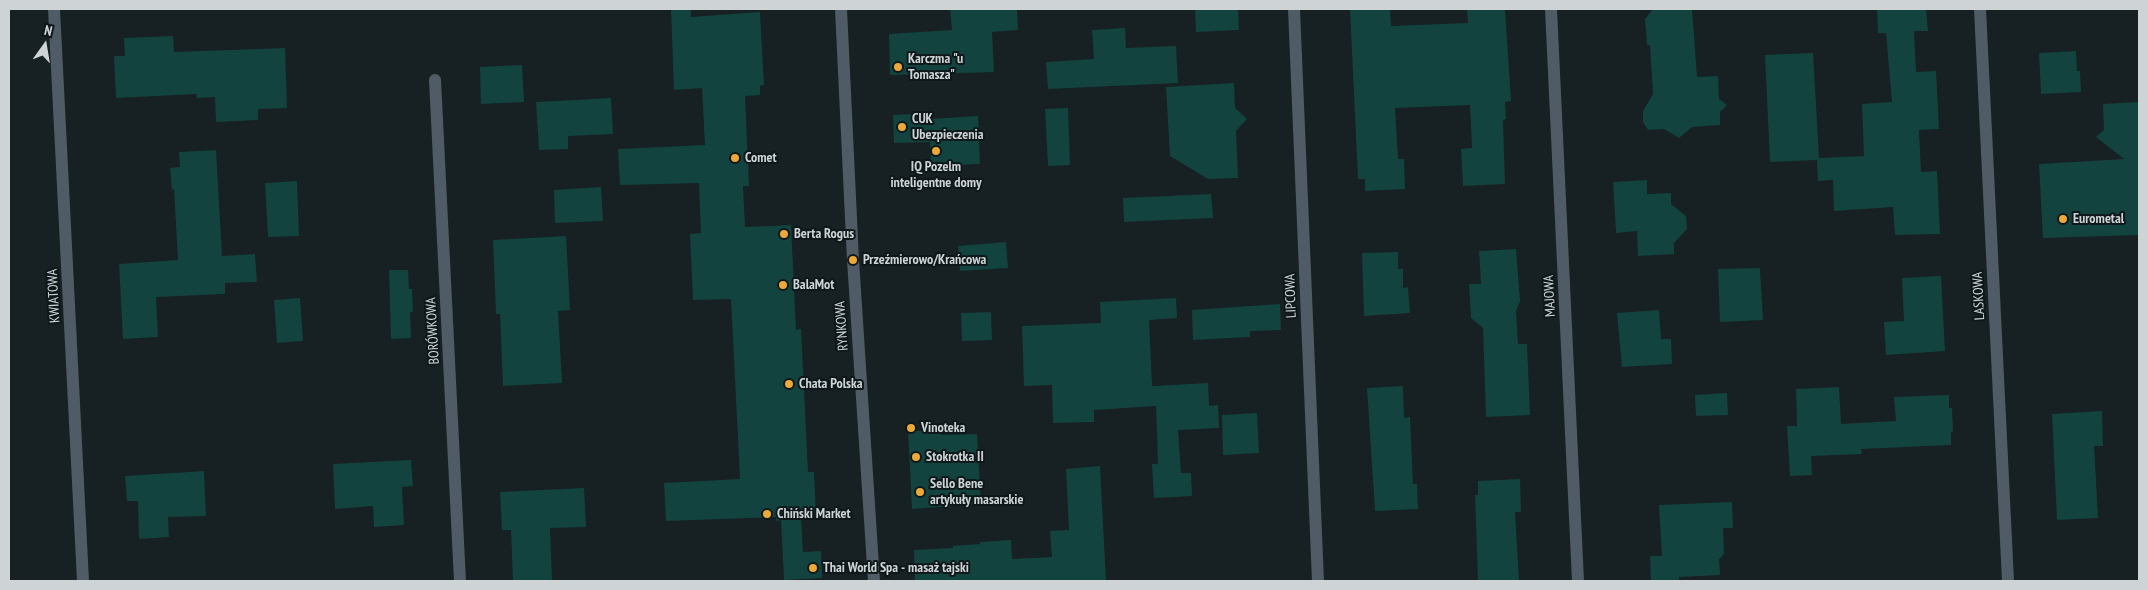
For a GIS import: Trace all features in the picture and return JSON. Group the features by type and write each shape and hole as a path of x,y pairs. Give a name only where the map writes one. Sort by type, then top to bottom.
{"street":[{"name":"KWIATOWA","path":"54,9 83,581"},
{"name":"RYNKOWA","path":"841,9 855,289 874,581"},
{"name":"LIPCOWA","path":"1294,9 1318,581"},
{"name":"MAJOWA","path":"1551,9 1578,581"},
{"name":"LASKOWA","path":"1980,9 2008,581"},
{"name":"BORÓWKOWA","path":"436,80 460,581"}],"building":[{"path":"671,9 691,9 691,17 760,12 764,85 760,86 760,95 745,96 749,186 743,186 745,227 791,225 796,330 801,329 808,472 814,472 816,517 801,518 803,552 821,551 822,578 784,580 781,520 776,521 776,517 666,521 664,483 740,479 731,299 693,300 690,234 701,233 699,183 620,185 618,149 705,145 702,88 674,90"},
{"path":"950,9 1017,9 1018,30 992,32 994,72 890,75 889,34 952,30"},
{"path":"1195,9 1238,9 1239,30 1196,32"},
{"path":"1350,9 1390,9 1391,26 1468,23 1467,9 1505,9 1511,101 1505,102 1506,119 1503,120 1505,184 1463,186 1461,149 1472,148 1470,105 1395,108 1398,159 1404,159 1405,189 1365,191 1365,179 1358,179"},
{"path":"1653,9 1692,9 1697,77 1718,76 1719,99 1727,105 1720,112 1720,125 1692,127 1679,138 1664,129 1648,130 1643,122 1643,111 1653,94 1650,45 1647,45 1645,19"},
{"path":"1877,9 1926,9 1928,31 1914,31 1916,72 1936,71 1939,129 1919,130 1921,172 1937,171 1940,234 1895,235 1893,207 1834,211 1833,180 1818,181 1817,160 1770,162 1765,55 1813,53 1819,158 1864,156 1862,104 1892,102 1886,33 1878,33"},
{"path":"1125,28 1126,48 1176,46 1178,83 1048,89 1046,62 1094,59 1092,30"},
{"path":"173,36 174,52 285,48 287,108 258,109 258,120 216,122 215,97 197,98 196,94 116,98 114,56 125,56 124,38"},
{"path":"2076,51 2077,71 2080,71 2081,92 2041,94 2039,53"},
{"path":"522,65 524,102 481,104 480,67"},
{"path":"1234,83 1235,108 1247,119 1236,131 1238,178 1208,179 1170,156 1166,87"},
{"path":"611,98 613,134 568,136 568,149 539,150 536,102"},
{"path":"2139,102 2139,235 2043,238 2039,164 2124,159 2096,137 2104,130 2103,104"},
{"path":"1068,108 1070,165 1048,166 1045,109"},
{"path":"928,113 929,119 978,116 980,164 931,166 930,142 894,143 893,115"},
{"path":"216,150 222,256 255,254 257,282 225,283 225,294 156,297 158,337 123,339 119,264 178,260 174,189 172,190 170,168 180,167 179,152"},
{"path":"1647,180 1647,194 1671,193 1671,204 1686,216 1687,229 1674,243 1674,254 1638,256 1637,231 1616,233 1613,182"},
{"path":"297,181 299,236 268,237 265,183"},
{"path":"601,187 603,221 555,223 554,190"},
{"path":"1211,194 1213,218 1124,222 1123,198"},
{"path":"566,236 570,310 558,311 562,383 503,386 500,314 496,314 493,240"},
{"path":"1006,242 1008,268 960,271 958,246"},
{"path":"1516,249 1520,301 1516,311 1518,344 1527,344 1530,415 1486,417 1483,328 1471,318 1469,284 1481,284 1479,251"},
{"path":"1398,252 1398,269 1403,269 1403,288 1408,287 1410,313 1364,316 1362,253"},
{"path":"1760,268 1763,320 1720,322 1718,269"},
{"path":"389,270 408,270 409,289 412,289 413,312 410,312 411,338 391,339"},
{"path":"1941,276 1945,351 1886,355 1884,322 1904,321 1902,278"},
{"path":"300,298 303,341 277,343 274,300"},
{"path":"1176,298 1177,318 1149,320 1152,386 1208,383 1209,406 1218,405 1219,428 1178,430 1181,473 1191,473 1192,496 1154,498 1152,464 1158,464 1156,406 1094,410 1094,422 1053,423 1052,385 1024,386 1022,326 1101,323 1100,302"},
{"path":"1280,304 1281,330 1250,331 1250,337 1193,340 1192,310"},
{"path":"1659,310 1661,339 1671,339 1672,364 1622,367 1617,313"},
{"path":"991,312 992,340 962,341 961,313"},
{"path":"1403,386 1404,418 1410,417 1413,484 1417,484 1418,509 1375,511 1367,388"},
{"path":"1839,387 1841,424 1896,421 1894,397 1949,395 1949,408 1952,408 1953,432 1951,432 1951,445 1861,449 1862,454 1811,456 1812,475 1790,476 1787,426 1797,426 1796,389"},
{"path":"1727,393 1728,415 1696,416 1695,395"},
{"path":"2102,411 2103,446 2094,446 2098,518 2057,520 2052,414"},
{"path":"1257,413 1259,453 1223,455 1222,415"},
{"path":"941,430 941,435 977,434 981,504 912,509 908,431"},
{"path":"411,460 413,486 402,487 404,525 374,527 373,506 335,509 333,464"},
{"path":"1100,466 1106,581 915,581 914,550 953,548 953,546 980,544 980,542 1011,540 1012,559 1052,557 1050,531 1069,530 1066,469"},
{"path":"204,471 206,516 168,517 169,537 139,539 138,501 127,501 125,476"},
{"path":"1520,479 1521,512 1515,512 1519,581 1478,581 1475,495 1478,495 1478,481"},
{"path":"584,488 586,527 550,528 552,581 513,581 511,530 502,530 500,492"},
{"path":"1732,502 1733,528 1723,528 1724,554 1719,559 1720,575 1679,577 1679,581 1651,581 1650,556 1662,556 1659,505"}],"place":[{"name":"Karczma \"u Tomasza\"","path":"898,67"},
{"name":"CUK Ubezpieczenia","path":"902,127"},
{"name":"IQ Pozelm inteligentne domy","path":"936,151"},
{"name":"Comet","path":"735,158"},
{"name":"Eurometal","path":"2063,219"},
{"name":"Berta Rogus","path":"784,234"},
{"name":"Przeźmierowo/Krańcowa","path":"853,260"},
{"name":"BalaMot","path":"783,285"},
{"name":"Chata Polska","path":"789,384"},
{"name":"Vinoteka","path":"911,428"},
{"name":"Stokrotka II","path":"916,457"},
{"name":"Sello Bene artykuły masarskie","path":"920,492"},
{"name":"Chiński Market","path":"767,514"},
{"name":"Thai World Spa - masaż tajski","path":"813,568"}]}
